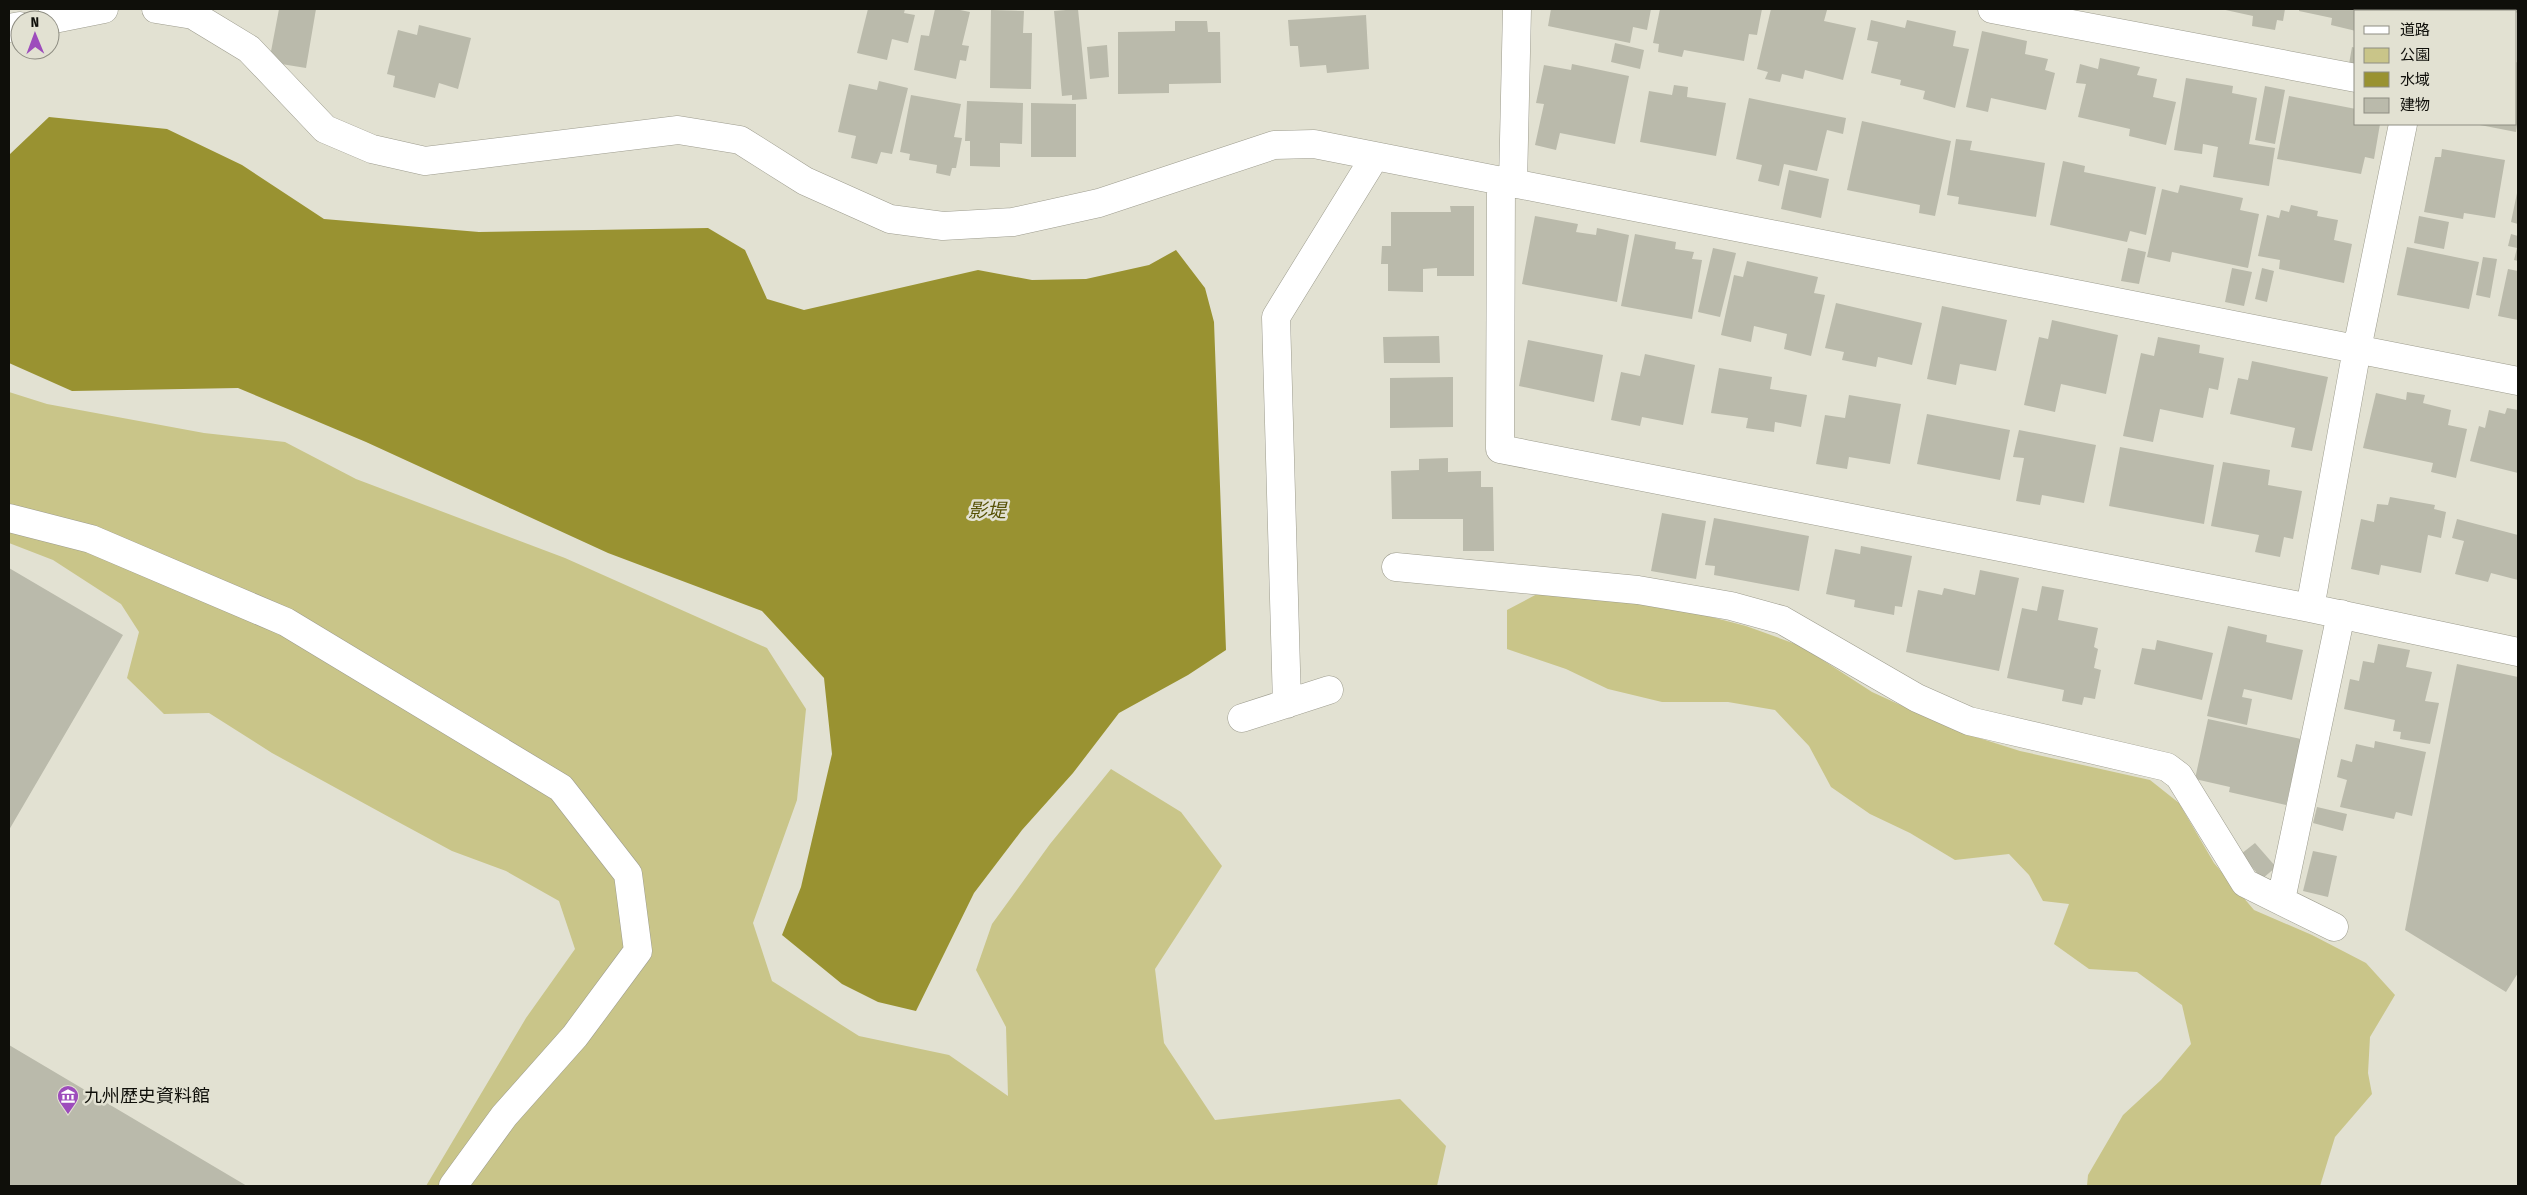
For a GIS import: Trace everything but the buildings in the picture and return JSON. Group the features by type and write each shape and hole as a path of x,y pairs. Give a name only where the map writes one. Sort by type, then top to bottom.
{"street":[{"path":"60,18 104,9"},
{"path":"156,9 193,15 249,49 325,129 372,149 425,161 678,130 740,140 805,181 890,219 943,226 1013,222 1099,203 1274,145 1314,144 1374,158 2518,381"},
{"path":"1517,9 1507,183 1500,449 2341,614 2518,652"},
{"path":"1992,9 2354,78"},
{"path":"2310,608 2356,349 2403,125"},
{"path":"1287,704 1276,317 1374,158"},
{"path":"9,518 91,539 286,622 562,788 628,874 638,951 575,1036 504,1116 454,1186"},
{"path":"1396,566 1638,590 1730,606 1782,620 1917,698 1970,721 2167,767 2178,776 2245,883 2334,927"},
{"path":"2281,900 2341,614"},
{"path":"1242,718 1329,690"}],"green space":[{"path":"9,392 47,404 204,433 285,442 356,479 565,558 767,648 806,709 797,800 753,923 772,981 859,1036 949,1055 1008,1096 1006,1027 976,970 992,924 1050,844 1111,769 1181,812 1222,866 1155,969 1164,1043 1215,1120 1400,1099 1446,1146 1437,1186 426,1186 526,1018 575,949 559,901 506,871 452,851 272,753 209,713 164,714 127,678 139,632 121,604 53,560 9,543"},
{"path":"1539,593 1673,607 1746,626 1801,646 1872,692 1957,731 2020,751 2150,780 2179,803 2214,863 2254,910 2312,935 2366,963 2395,995 2370,1037 2368,1073 2372,1094 2335,1137 2320,1186 2087,1186 2088,1175 2123,1115 2161,1080 2191,1044 2182,1005 2137,972 2089,969 2054,944 2069,904 2043,901 2029,875 2009,854 1955,860 1910,833 1870,814 1831,787 1809,746 1775,710 1728,702 1662,702 1608,689 1566,669 1507,649 1507,610"}],"water":[{"name":"影堤","path":"49,117 167,129 242,165 324,219 479,232 708,228 745,250 767,299 804,310 978,270 1032,280 1086,279 1149,265 1176,250 1205,288 1214,322 1226,650 1188,675 1119,713 1073,773 1022,830 974,893 916,1011 878,1002 842,984 782,935 801,887 832,754 824,678 762,611 608,553 366,442 238,388 72,391 9,363 9,155"}],"place":[{"name":"九州歴史資料館","path":"68,1115"}]}
